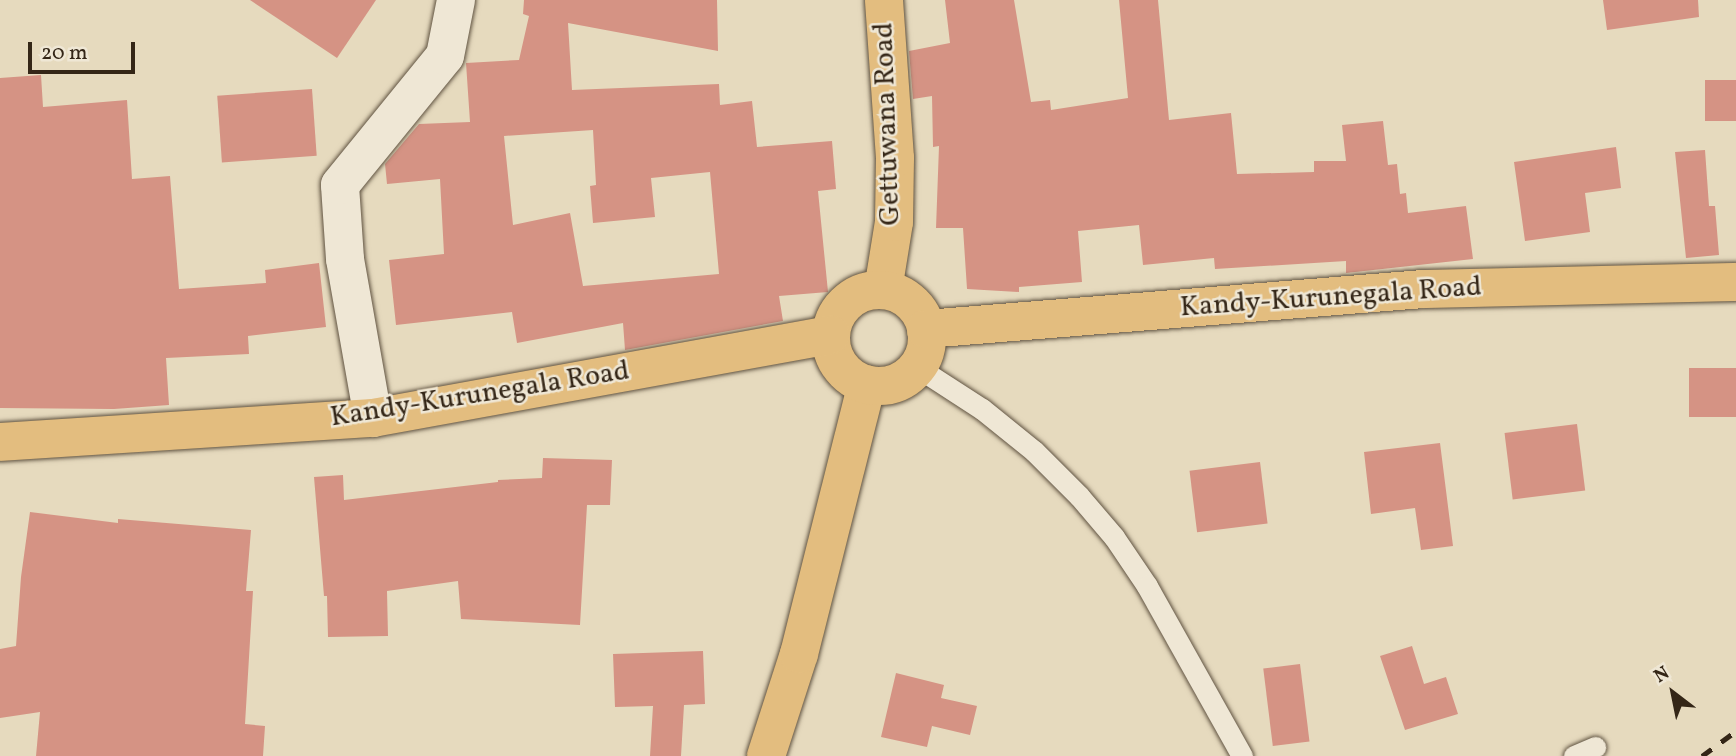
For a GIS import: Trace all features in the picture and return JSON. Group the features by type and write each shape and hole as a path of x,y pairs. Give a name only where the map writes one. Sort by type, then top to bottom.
{"main road":[{"name":"Gettuwana Road","path":"883,290 894,222 895,158 884,0"},
{"name":"Kandy-Kurunegala Road","path":"926,329 1423,289 1736,282"},
{"path":"883,290 913,304 926,329 924,353 917,367 894,383 867,384 848,375 840,366 831,335 836,316 849,300 868,292 883,290"},
{"name":"Kandy-Kurunegala Road","path":"0,442 373,418 831,335"},
{"path":"766,756 799,654 867,384"}],"street":[{"path":"373,418 345,259 340,185 445,56 456,0"}],"lane":[{"path":"917,367 982,409 1034,451 1105,527 1147,586 1242,756"},
{"path":"1574,756 1595,747"}],"building":[{"path":"250,0 376,0 337,58"},
{"path":"524,0 717,0 718,51 568,23 572,90 719,84 720,105 752,101 757,147 832,141 836,189 818,191 828,292 779,296 783,321 625,350 623,323 517,343 512,312 396,325 389,260 444,254 440,179 387,184 385,164 419,124 470,122 466,63 519,60 529,16 523,14","holes":["593,130 596,185 590,186 593,223 655,217 651,178 710,172 719,274 583,286 570,213 513,225 504,136"]},
{"path":"945,0 1014,0 1031,102 1050,100 1051,110 1128,98 1119,0 1158,0 1169,120 1231,113 1237,174 1314,172 1314,161 1346,161 1342,125 1383,121 1388,165 1397,164 1400,194 1406,193 1408,213 1466,206 1473,259 1346,273 1346,261 1215,269 1214,258 1143,265 1139,225 1078,231 1082,282 1019,287 1019,292 967,289 963,228 936,228 939,146 933,147 932,96 913,99 909,51 950,43"},
{"path":"1603,0 1698,0 1699,17 1607,30"},
{"path":"41,75 43,107 127,100 132,179 170,176 179,289 266,283 265,270 319,263 326,327 248,336 249,354 166,358 169,405 114,409 0,408 0,78"},
{"path":"1705,80 1736,80 1736,121 1705,121"},
{"path":"312,89 317,156 222,162 217,96"},
{"path":"1616,147 1621,188 1585,193 1590,232 1525,241 1514,162"},
{"path":"1705,150 1709,206 1715,206 1719,255 1686,258 1675,152"},
{"path":"1689,368 1736,368 1736,417 1689,417"},
{"path":"1577,424 1585,491 1513,499 1505,433"},
{"path":"1440,443 1453,546 1421,550 1415,508 1371,514 1364,452"},
{"path":"543,458 612,460 610,505 587,505 580,625 461,619 458,581 387,591 388,636 328,637 327,596 324,596 314,477 343,475 344,500 498,480 542,478"},
{"path":"1260,462 1268,524 1197,532 1190,471"},
{"path":"30,512 118,523 118,519 251,530 246,591 253,591 245,724 265,726 263,756 36,756 40,712 0,718 0,649 16,646 21,577"},
{"path":"1412,646 1424,684 1446,677 1458,714 1405,730 1380,656"},
{"path":"703,651 705,704 684,705 681,756 650,756 653,706 615,707 613,654"},
{"path":"1300,664 1310,741 1273,746 1263,669"},
{"path":"896,673 944,685 941,698 977,706 970,735 932,726 927,747 881,737"}],"railway":[{"path":"1702,756 1736,731"}]}
